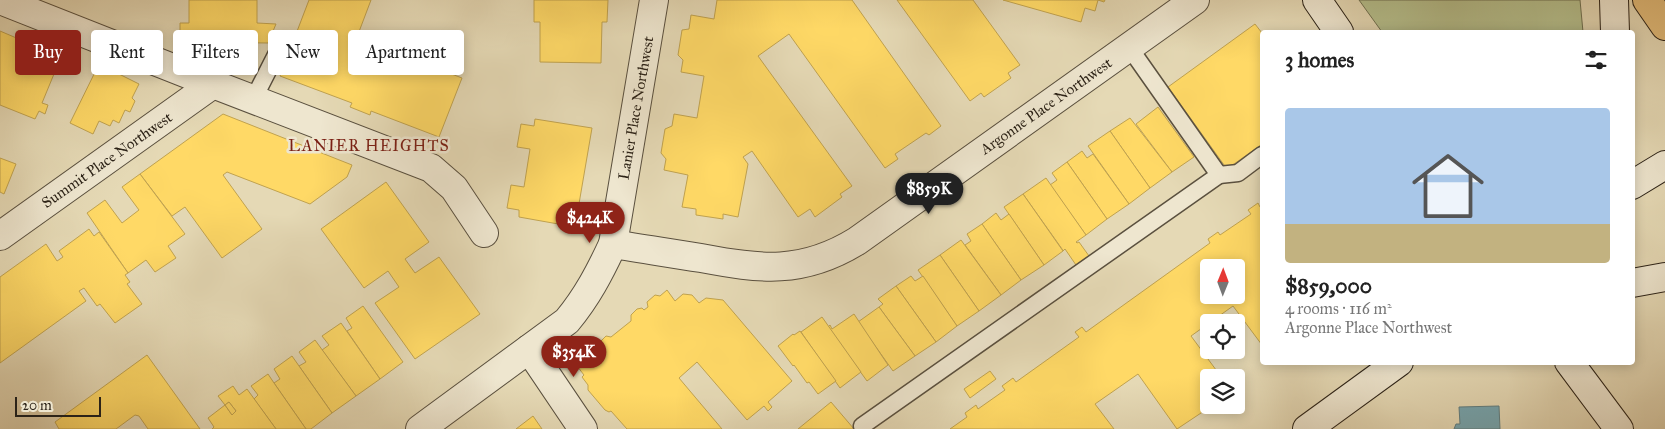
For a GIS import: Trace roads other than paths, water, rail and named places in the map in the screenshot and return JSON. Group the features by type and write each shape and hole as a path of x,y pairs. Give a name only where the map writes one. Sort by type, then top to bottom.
{"main road":[{"path":"1647,0 1665,26"}],"street":[{"path":"0,0 431,168 454,188 484,233"},
{"name":"Lanier Place Northwest","path":"420,429 566,321 593,286 613,244 654,0"},
{"name":"Argonne Place Northwest","path":"613,244 757,267 791,266 814,261 836,253 856,241 1195,0"},
{"path":"1317,0 1338,30"},
{"path":"1614,0 1615,30"},
{"name":"Summit Place Northwest","path":"0,236 213,84"},
{"path":"1635,183 1665,165"},
{"path":"1635,282 1665,277"},
{"path":"529,349 583,429"},
{"path":"1307,429 1394,365"},
{"path":"1571,365 1619,429"}],"lane":[{"path":"1129,47 1219,175"},
{"path":"253,100 268,71"},
{"path":"862,426 1219,175 1238,173 1255,156"}],"district":[{"name":"LANIER HEIGHTS","path":"369,145"}]}
